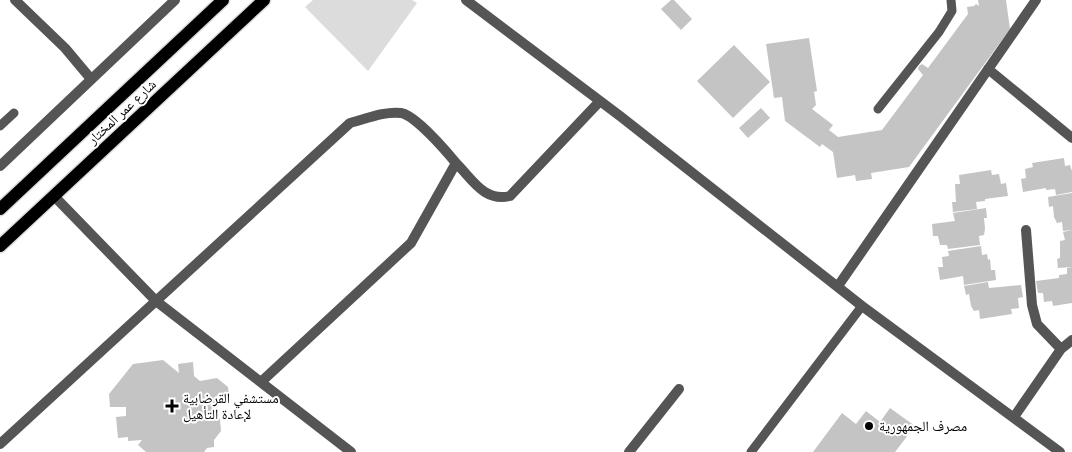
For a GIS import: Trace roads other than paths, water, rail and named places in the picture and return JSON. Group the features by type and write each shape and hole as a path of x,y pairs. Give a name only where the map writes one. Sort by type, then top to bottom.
{"main road":[{"path":"0,209 223,0"},
{"name":"شارع عمر المختار","path":"0,246 264,0"}],"street":[{"path":"15,0 65,48 90,79"},
{"path":"0,166 175,0"},
{"path":"466,0 600,100 862,306 1060,452"},
{"path":"838,286 1036,0"},
{"path":"988,69 1072,138"},
{"path":"0,444 350,123 386,114 402,113 417,124 487,195 499,198 510,196 600,100"},
{"path":"261,382 411,243 456,163"},
{"path":"54,196 156,301 351,452"},
{"path":"1026,230 1032,305 1037,324 1061,349"},
{"path":"1014,417 1061,349 1072,340"},
{"path":"629,452 680,388"}],"lane":[{"path":"878,109 939,32 952,12 951,0"},
{"path":"0,126 14,113"},
{"path":"751,452 862,306"}],"place":[{"name":"مستشفي القرضابية لإعادة التأهيل","path":"172,406"},
{"name":"مصرف الجمهورية","path":"869,426"}]}
